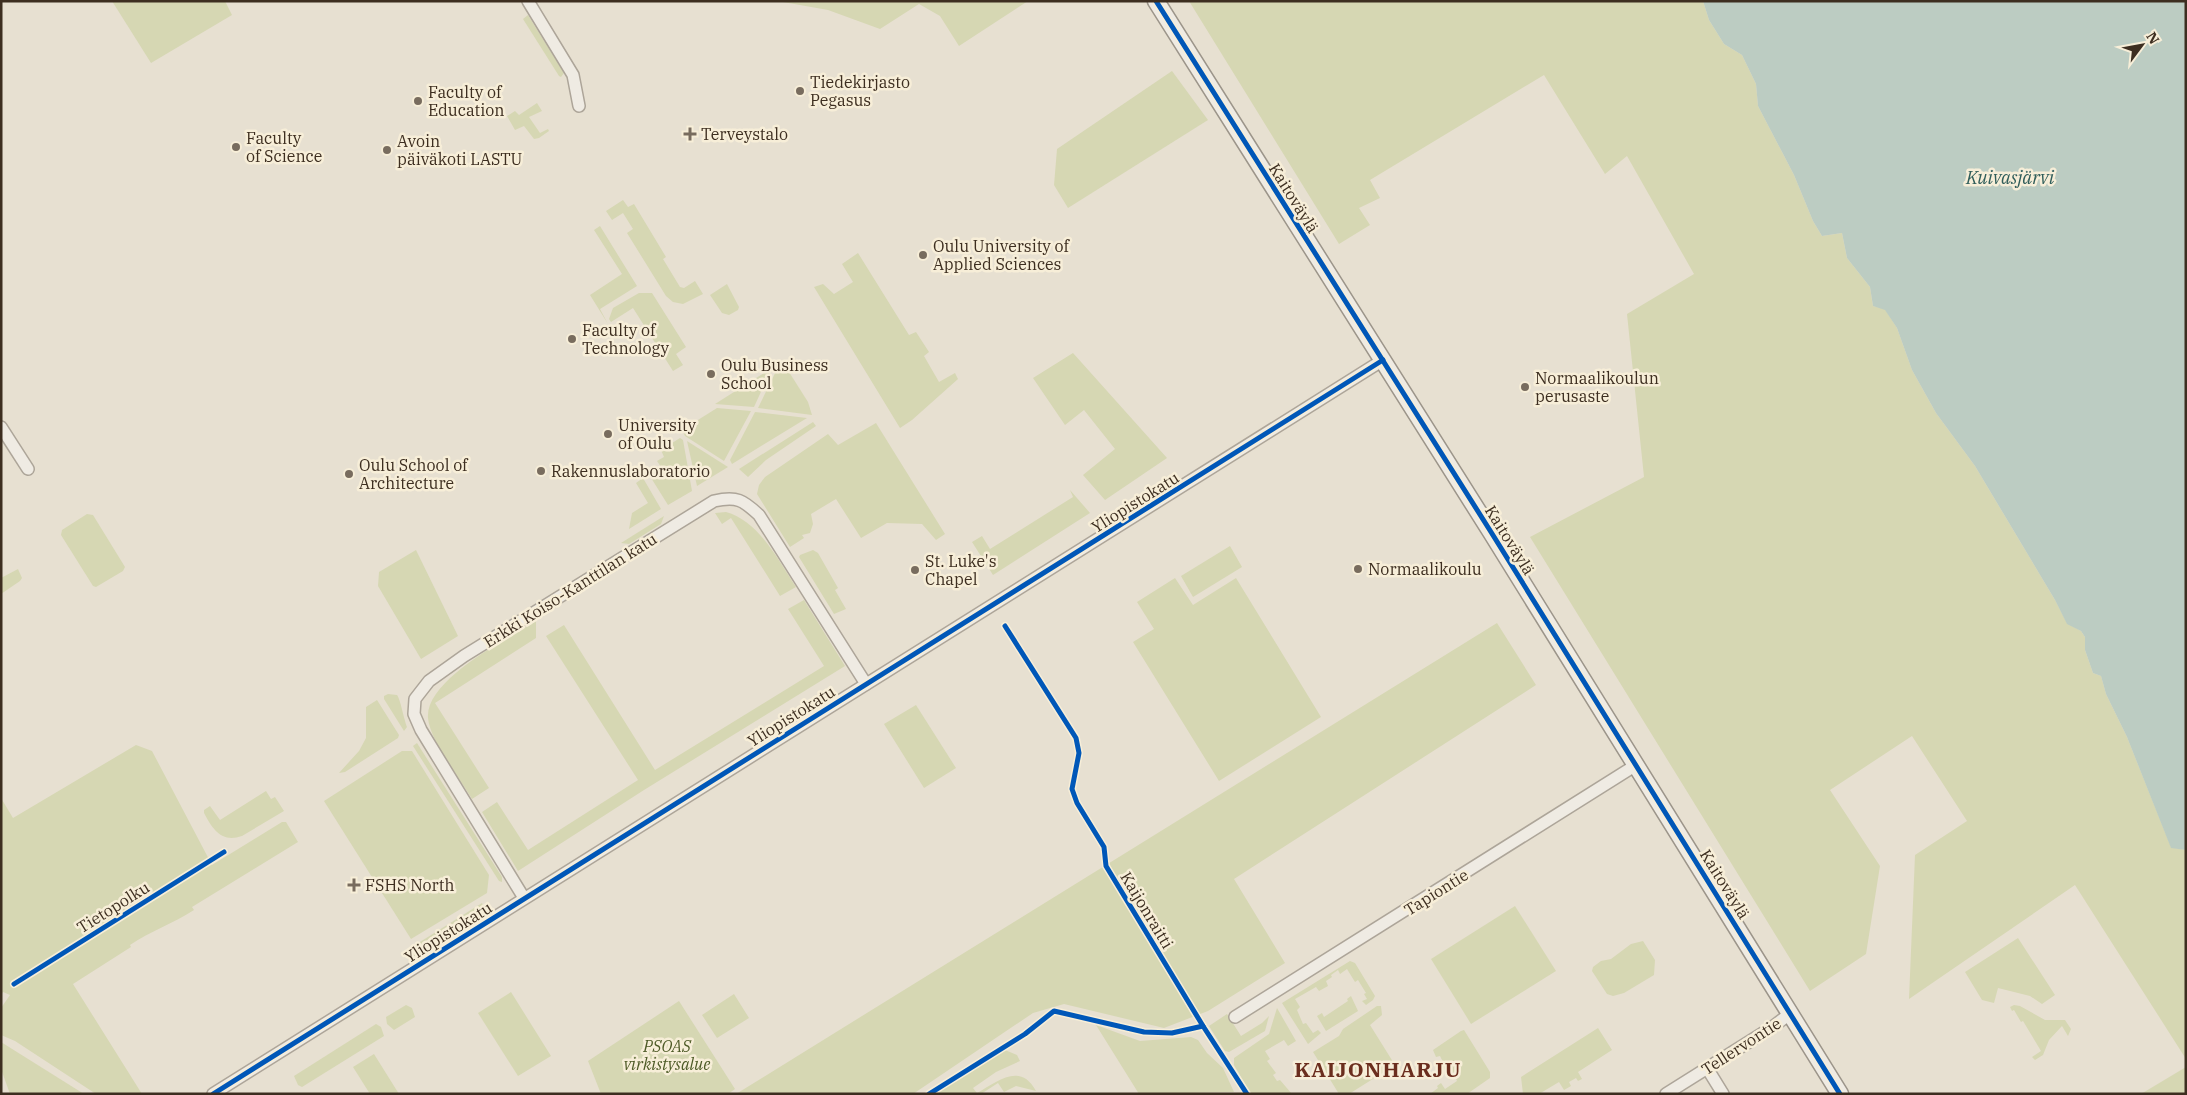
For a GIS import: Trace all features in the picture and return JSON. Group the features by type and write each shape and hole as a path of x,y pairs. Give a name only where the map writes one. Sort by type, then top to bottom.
{"street":[{"path":"528,1 573,75 579,106"},
{"name":"Kaitoväylä","path":"1156,1 1383,360 1840,1094"},
{"name":"Yliopistokatu","path":"213,1094 1383,360"},
{"path":"1,427 28,469"},
{"name":"Erkki Koiso-Kanttilan katu","path":"524,898 436,757 414,714 415,699 429,682 500,633 714,501 729,498 746,503 759,515 866,684"},
{"name":"Tapiontie","path":"1235,1017 1636,766"},
{"name":"Tellervontie","path":"1666,1094 1791,1014"},
{"path":"1707,1068 1723,1094"}],"green space":[{"path":"112,1 225,1 232,15 151,63"},
{"path":"752,1 1028,1 959,46 940,16 919,4 880,29 828,10 783,2"},
{"path":"1189,1 1703,1 1709,20 1724,44 1742,55 1756,84 1758,106 1794,175 1813,221 1822,236 1842,233 1847,258 1870,287 1873,306 1885,309 1897,328 1912,370 1936,413 1975,466 2067,623 2081,631 2085,637 2085,650 2093,673 2101,676 2106,694 2127,737 2171,847 2186,850 2186,1059 2075,885 1909,999 1915,855 1967,821 1912,736 1830,790 1880,866 1866,954 1810,991 1530,537 1644,477 1627,314 1694,274 1627,156 1605,174 1544,75 1370,180 1380,198 1359,208 1370,225 1339,244"},
{"path":"528,15 564,73 561,77 523,19"},
{"path":"1172,71 1208,120 1068,208 1054,185 1057,149"},
{"path":"537,103 542,111 529,117 540,133 548,129 549,131 534,139 524,126 515,130 507,116 515,111 519,115"},
{"path":"623,200 628,207 634,204 666,257 663,259 680,287 684,288 695,281 703,294 683,304 673,302 666,296 627,233 633,229 623,213 612,220 606,211"},
{"path":"600,226 637,286 600,309 608,324 590,295 622,274 594,230"},
{"path":"858,253 909,335 916,332 929,352 924,356 939,382 955,373 958,379 912,420 900,428 814,287 823,284 834,294 853,282 842,264"},
{"path":"727,284 739,307 738,310 729,315 722,313 710,295"},
{"path":"639,293 652,293 686,347 676,354 683,365 673,371 633,308 611,322 609,319 613,308"},
{"path":"1073,353 1167,458 1105,500 1083,475 1115,449 1084,410 1065,425 1033,378"},
{"path":"784,364 808,402 812,415 758,408 779,365"},
{"path":"772,368 754,407 715,404"},
{"path":"717,408 751,411 724,461 685,436 682,430"},
{"path":"755,412 807,418 732,464 730,460"},
{"path":"813,422 816,426 766,460 748,477 739,469"},
{"path":"876,423 945,534 936,540 922,524 887,523 861,538 836,499 811,514 813,524 810,533 802,535 804,538 790,547 757,494 759,485 765,477 828,434 838,445"},
{"path":"680,438 683,440 692,491 668,505 648,473 661,467 657,461 664,457 661,450"},
{"path":"687,441 728,467 697,486"},
{"path":"643,478 661,509 629,529 632,513 648,503 636,483"},
{"path":"1070,490 1090,513 993,575 972,542 982,536 990,549 1073,497"},
{"path":"726,512 738,517 758,533 775,554 796,587 780,596 731,518 722,524 715,513"},
{"path":"87,514 93,515 125,567 123,571 96,587 93,586 61,535 62,530"},
{"path":"664,516 661,524 629,544 621,543"},
{"path":"1230,546 1242,567 1193,597 1181,576"},
{"path":"416,550 458,636 421,659 378,586 379,572"},
{"path":"813,550 818,553 838,588 835,590 846,609 834,614 799,557"},
{"path":"18,569 22,578 20,581 1,594 1,578"},
{"path":"1175,578 1193,605 1236,578 1321,717 1219,781 1133,642 1154,629 1137,602"},
{"path":"804,600 845,666 644,790 518,871 482,812 497,802 528,850 638,780 546,636 564,625 655,770 824,666 788,609"},
{"path":"536,621 536,638 435,703 489,788 472,799 434,738 428,718 431,704 440,689 453,675 488,650"},
{"path":"1497,623 1536,685 1234,879 1285,963 1208,1011 1164,1028 1064,1004 1033,1013 913,1094 736,1094"},
{"path":"388,694 397,695 398,697 407,727 404,731 384,699 384,696"},
{"path":"377,700 399,735 398,738 345,772 339,773 359,751 366,738 366,707"},
{"path":"916,705 956,768 924,788 884,724"},
{"path":"417,743 502,877 502,882 499,881 413,746"},
{"path":"136,745 152,751 212,865 282,822 286,822 298,842 192,907 194,910 130,945 131,947 73,984 142,1094 96,1094 15,1041 1,1035 1,1008 10,995 3,992 1,995 1,798 13,818"},
{"path":"402,751 412,751 489,875 487,893 411,939 324,801"},
{"path":"266,791 271,799 275,797 284,811 242,836 229,838 219,834 204,813 204,810 210,806 220,820"},
{"path":"482,903 487,912 415,956 407,956 404,952"},
{"path":"1515,906 1556,971 1471,1024 1431,959"},
{"path":"2018,938 2055,995 2042,1004 2030,996 1998,988 1994,1003 1982,1000 1965,972"},
{"path":"1643,941 1655,960 1654,975 1624,993 1613,996 1607,994 1592,971 1593,967 1601,961 1611,959 1631,944"},
{"path":"1350,961 1355,963 1375,996 1373,1000 1366,1005 1362,1001 1367,999 1364,994 1366,993 1358,980 1355,982 1347,969 1340,974 1338,970 1331,975 1332,977 1326,981 1328,986 1319,991 1316,987 1295,999 1300,1007 1297,1010 1303,1024 1306,1023 1313,1033 1318,1030 1321,1033 1308,1044 1282,1003"},
{"path":"511,992 551,1056 518,1076 478,1013"},
{"path":"734,994 749,1018 717,1038 702,1015"},
{"path":"1351,996 1358,1011 1326,1031 1317,1016 1322,1013 1324,1017 1348,1001 1347,999"},
{"name":"PSOAS virkistysalue","path":"679,1001 735,1089 728,1094 601,1094 588,1061"},
{"path":"406,1005 412,1008 415,1017 394,1030 387,1024 386,1017"},
{"path":"2014,1005 2020,1006 2045,1020 2065,1020 2071,1029 2068,1036 2062,1026 2049,1040 2043,1055 2035,1060 2032,1057 2041,1051 2023,1021 2021,1022 2014,1010 2012,1011 2010,1007"},
{"path":"1377,1006 1381,1006 1382,1015 1370,1025 1395,1065 1349,1094 1339,1094 1313,1052 1339,1036 1343,1029"},
{"path":"1277,1008 1296,1041 1288,1046 1284,1040 1265,1051 1270,1059 1267,1061 1276,1073 1273,1075 1292,1094 1251,1094 1234,1065 1234,1058 1269,1034"},
{"path":"1227,1014 1241,1036 1262,1023 1269,1016 1265,1031 1229,1052 1225,1051 1209,1026"},
{"path":"376,1024 381,1027 384,1036 302,1087 298,1085 294,1076"},
{"path":"1096,1025 1140,1041 1191,1037 1198,1040 1207,1053 1223,1068 1234,1092 1139,1094"},
{"path":"1598,1028 1612,1050 1578,1072 1582,1079 1578,1081 1576,1078 1569,1082 1571,1086 1564,1090 1559,1082 1539,1094 1523,1094 1521,1077"},
{"path":"1464,1030 1490,1072 1490,1078 1467,1094 1430,1094 1441,1083 1445,1089 1457,1081 1456,1079 1460,1076 1456,1071 1452,1073 1448,1066 1444,1069 1440,1056 1436,1057 1433,1050"},
{"path":"1,1042 84,1094 10,1094 1,1069"},
{"path":"1005,1050 1017,1055 1020,1061 996,1072 973,1088 977,1093 1000,1080 1015,1076 1023,1077 1030,1082 1036,1091 1016,1086 1004,1092 998,1083 981,1094 935,1094"},
{"path":"374,1054 399,1094 370,1094 353,1067"},
{"path":"2186,1067 2186,1094 2141,1094"}],"water":[{"name":"Kuivasjärvi","path":"1703,1 2186,1 2186,850 2171,848 2127,737 2106,694 2101,676 2093,673 2085,650 2085,637 2081,631 2067,624 2055,600 1975,466 1936,413 1912,370 1897,328 1885,310 1873,306 1870,287 1847,258 1842,233 1822,236 1813,221 1794,175 1758,106 1756,84 1742,55 1724,44 1709,20"}],"cycle path":[{"path":"1156,1 1491,532 1840,1094"},
{"path":"213,1094 1383,360"},
{"name":"Kaijonraitti","path":"1005,626 1076,738 1079,753 1072,789 1077,803 1104,847 1106,866 1203,1026 1247,1094"},
{"name":"Tietopolku","path":"14,984 224,852"},
{"path":"929,1094 1025,1034 1054,1011 1144,1032 1172,1033 1203,1026"}],"place":[{"name":"Tiedekirjasto Pegasus","path":"800,91"},
{"name":"Faculty of Education","path":"418,101"},
{"name":"Terveystalo","path":"690,134"},
{"name":"Faculty of Science","path":"236,147"},
{"name":"Avoin päiväkoti LASTU","path":"387,150"},
{"name":"Oulu University of Applied Sciences","path":"923,255"},
{"name":"Faculty of Technology","path":"572,339"},
{"name":"Oulu Business School","path":"711,374"},
{"name":"Normaalikoulun perusaste","path":"1525,387"},
{"name":"University of Oulu","path":"608,434"},
{"name":"Rakennuslaboratorio","path":"541,471"},
{"name":"Oulu School of Architecture","path":"349,474"},
{"name":"Normaalikoulu","path":"1358,569"},
{"name":"St. Luke's Chapel","path":"915,570"},
{"name":"FSHS North","path":"354,885"}],"district":[{"name":"KAIJONHARJU","path":"1378,1070"}]}
